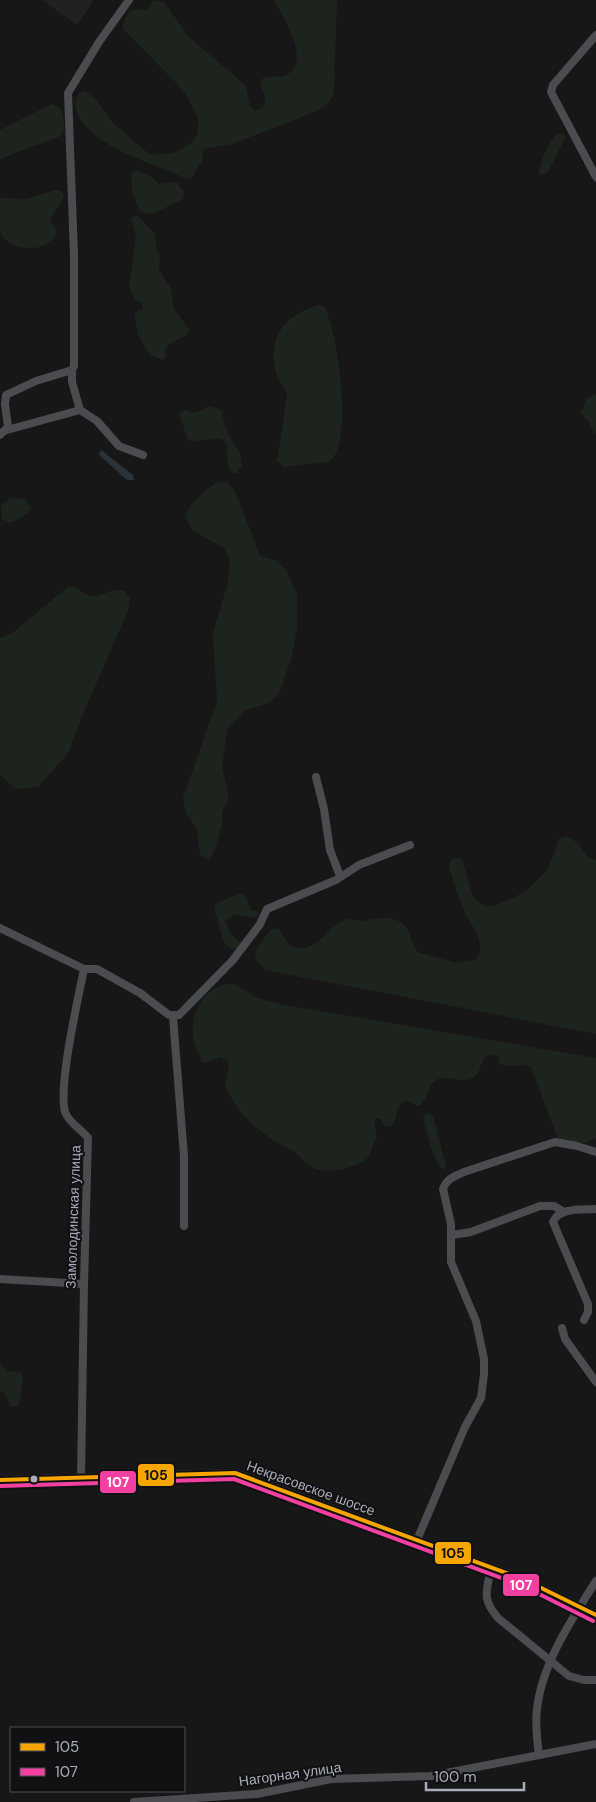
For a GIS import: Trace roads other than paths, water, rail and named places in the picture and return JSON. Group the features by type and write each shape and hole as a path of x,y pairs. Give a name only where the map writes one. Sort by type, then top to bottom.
{"street":[{"path":"130,0 99,42 68,93 74,255 75,350 72,382 80,410 96,421 119,446 143,455"},
{"path":"596,35 553,85 551,92 596,177"},
{"path":"72,370 36,381 6,395 3,432 80,410"},
{"path":"316,777 324,809 330,850 340,876"},
{"path":"0,928 84,969 97,969 112,976 173,1017 179,1016 232,960 260,924 267,909 336,880 340,876 410,845"},
{"name":"Замолодинская улица","path":"81,1478 88,1138 69,1120 63,1098 84,969"},
{"path":"173,1017 184,1156 184,1226"},
{"path":"417,1540 465,1427 481,1398 484,1374 476,1321 451,1262 452,1235 443,1190 450,1178 555,1142 596,1152"},
{"path":"452,1235 471,1232 540,1206 554,1206 564,1212"},
{"path":"584,1320 588,1312 588,1304 553,1226 554,1218 564,1212 596,1209"},
{"path":"0,1279 84,1284"},
{"path":"562,1328 566,1339 596,1382"},
{"name":"Некрасовское шоссе","path":"0,1480 235,1473 525,1580 581,1605 596,1615"},
{"path":"491,1569 485,1598 489,1608 498,1618 569,1676 584,1680 596,1680"},
{"path":"539,1755 536,1710 539,1695 551,1662 596,1581"},
{"name":"Нагорная улица","path":"134,1802 257,1794 332,1779 430,1776 596,1744"}]}
